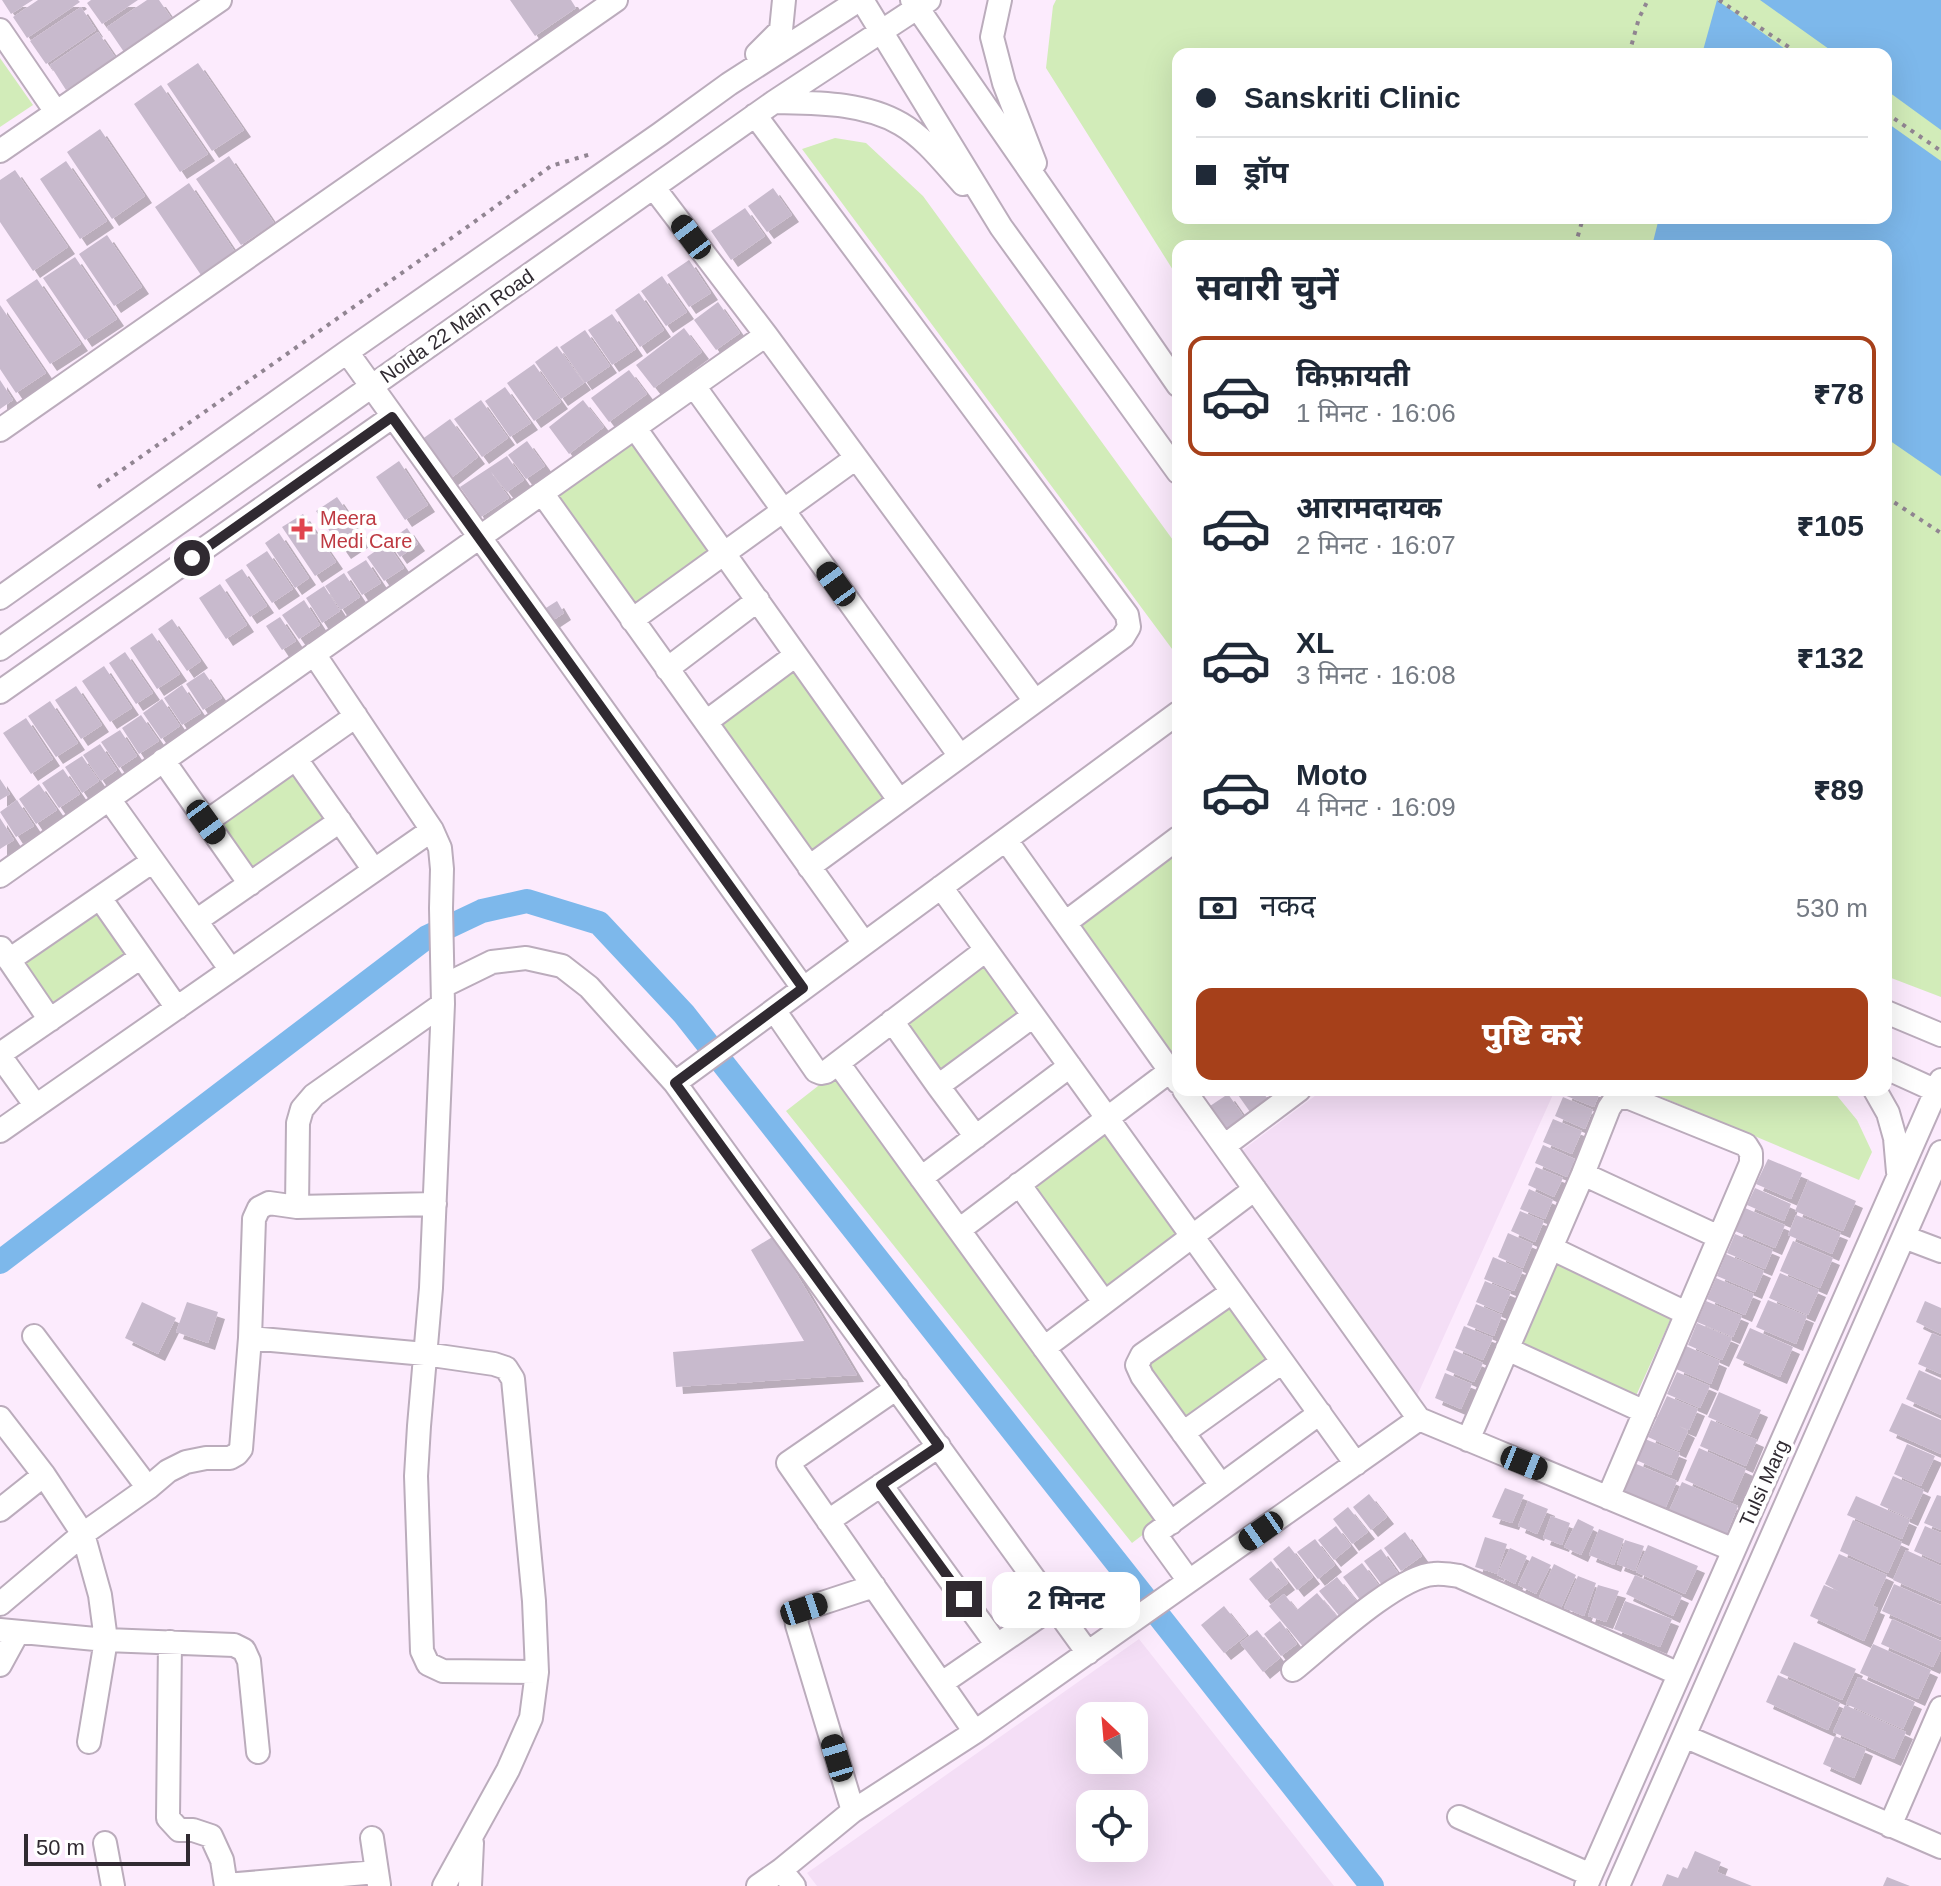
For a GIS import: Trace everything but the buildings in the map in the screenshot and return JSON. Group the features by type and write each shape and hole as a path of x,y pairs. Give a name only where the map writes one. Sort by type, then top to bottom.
{"street":[{"path":"0,430 616,0"},
{"path":"729,84 781,30 784,0"},
{"path":"860,0 1001,227 1172,464"},
{"name":"Noida 22 Main Road","path":"0,598 729,84 860,0"},
{"path":"1000,0 992,37 1004,83 1048,197"},
{"path":"0,151 213,2"},
{"path":"920,3 1048,197 1172,376"},
{"name":"Noida 22 Main Road","path":"0,649 920,3"},
{"path":"0,30 56,112"},
{"path":"809,867 1123,637 1129,627 1127,615 765,109 819,103 862,108 901,124 932,149 1001,227"},
{"path":"654,188 1035,701"},
{"path":"0,876 766,335"},
{"path":"347,352 803,988"},
{"path":"694,386 960,756"},
{"path":"0,656 8,686 392,417"},
{"path":"635,428 899,800"},
{"path":"632,620 856,458"},
{"path":"542,493 864,943"},
{"path":"667,669 758,600"},
{"path":"314,654 432,830 440,848 443,986 435,1204 416,1476 422,1651 428,1664 443,1671 537,1672"},
{"path":"706,722 796,655"},
{"path":"206,822 356,716"},
{"path":"675,1083 1172,717"},
{"path":"296,759 374,870"},
{"path":"163,760 250,884"},
{"path":"109,799 231,970"},
{"path":"196,921 340,821"},
{"path":"0,1131 432,830"},
{"path":"1006,840 1172,1069"},
{"path":"1065,923 1172,843"},
{"path":"50,1020 4,953 100,898 153,861"},
{"path":"941,887 1356,1464"},
{"path":"100,898 177,1008"},
{"path":"774,1010 816,1071 826,1072 986,950"},
{"path":"36,1106 0,1055 141,957"},
{"path":"297,1207 298,1123 302,1109 314,1095 443,986 492,962 526,958 562,966 589,987 675,1083 1088,1653"},
{"path":"1892,1015 1941,1035"},
{"path":"938,1086 1033,1016"},
{"path":"892,1021 976,1137"},
{"path":"838,1063 1171,1523"},
{"path":"921,1178 1070,1066"},
{"path":"1892,1070 1939,1088"},
{"path":"959,1230 1107,1118 1172,1075"},
{"name":"Tulsi Marg","path":"1588,1880 1939,1088"},
{"path":"1188,1096 1419,1419 1734,1550"},
{"path":"1224,1146 1291,1096"},
{"path":"1878,1096 1888,1113 1895,1138 1898,1177"},
{"path":"1468,1440 1615,1099 1627,1097 1746,1145 1751,1153 1751,1163 1608,1498"},
{"name":"Tulsi Marg","path":"1618,1886 1941,1152"},
{"path":"1583,1174 1719,1237"},
{"path":"1019,1184 1104,1302"},
{"path":"1044,1348 1255,1189"},
{"path":"1918,1205 1941,1191"},
{"path":"0,1604 83,1534 168,1471 186,1462 230,1458 241,1449 250,1338 254,1219 259,1208 269,1203 297,1207 435,1204"},
{"path":"1904,1237 1941,1251"},
{"path":"1551,1248 1686,1313"},
{"path":"1221,1485 1137,1365 1142,1355 1232,1292"},
{"path":"34,1336 148,1488"},
{"path":"250,1338 425,1354 494,1364 506,1368 513,1379 534,1601 537,1672 531,1718 508,1770 444,1886"},
{"path":"1507,1349 1645,1412"},
{"path":"1183,1433 1282,1362"},
{"path":"897,1388 788,1463 975,1732"},
{"path":"1189,1581 1155,1534 1320,1413"},
{"path":"0,1418 44,1475 83,1534 100,1595 106,1640 89,1742"},
{"path":"758,1886 788,1878 853,1811 975,1732 1419,1419"},
{"path":"828,1521 939,1446"},
{"path":"0,1510 44,1475"},
{"path":"881,1485 997,1645"},
{"path":"1293,1670 1390,1592 1412,1579 1433,1574 1459,1576 1679,1674"},
{"path":"853,1811 796,1617 804,1609 874,1586"},
{"path":"942,1683 1054,1606"},
{"path":"0,1665 9,1631 106,1640 234,1645 244,1650 249,1661 258,1752"},
{"path":"170,1642 168,1818 179,1830 193,1830 211,1836 222,1860 226,1885 378,1879 372,1838"},
{"path":"1890,1826 1941,1708"},
{"path":"1684,1736 1941,1847"},
{"path":"1459,1817 1588,1880"},
{"path":"470,1886 473,1836"},
{"path":"105,1843 113,1886"}],"path":[{"path":"1631,48 1648,0"},
{"path":"1719,0 1790,48"},
{"path":"1892,117 1941,151"},
{"path":"98,487 551,166 592,154"},
{"path":"1892,501 1941,533"}],"shaded area":[{"path":"1315,1096 1552,1096 1417,1396 1240,1152"},
{"path":"1139,1639 1334,1886 817,1886 807,1873"}],"green space":[{"path":"1056,0 1941,0 1941,997 1892,978 1892,240 1172,240 1172,268 1046,68"},
{"path":"0,58 33,105 0,127"},
{"path":"835,138 866,143 923,196 1172,539 1172,649 802,149"},
{"path":"635,439 714,548 632,607 553,498"},
{"path":"793,665 888,795 808,853 713,724"},
{"path":"294,765 333,820 251,877 213,822"},
{"path":"1172,851 1172,1060 1073,924"},
{"path":"98,902 135,956 52,1014 15,961"},
{"path":"986,957 1028,1014 939,1080 897,1022"},
{"path":"836,1072 1161,1521 1132,1543 786,1111"},
{"path":"1659,1096 1837,1096 1857,1120 1872,1152 1859,1180"},
{"path":"1106,1125 1187,1235 1106,1295 1025,1185"},
{"path":"1555,1261 1673,1314 1635,1398 1516,1344"},
{"path":"1232,1299 1276,1360 1185,1426 1140,1366"}],"water":[{"path":"1717,0 1784,48 1704,48"},
{"path":"1760,0 1941,0 1941,130 1892,94 1892,48 1828,48"},
{"path":"1892,126 1941,161 1941,476 1892,442 1892,240 1654,240 1658,224 1892,224"}],"waterway":[{"path":"0,1262 427,937 482,911 527,901 599,923 684,1014 1372,1886"}],"place":[{"name":"Meera Medi Care","path":"302,529"}],"route":[{"path":"192,558 392,417 803,988 675,1083 939,1446 881,1485 964,1599"}]}
